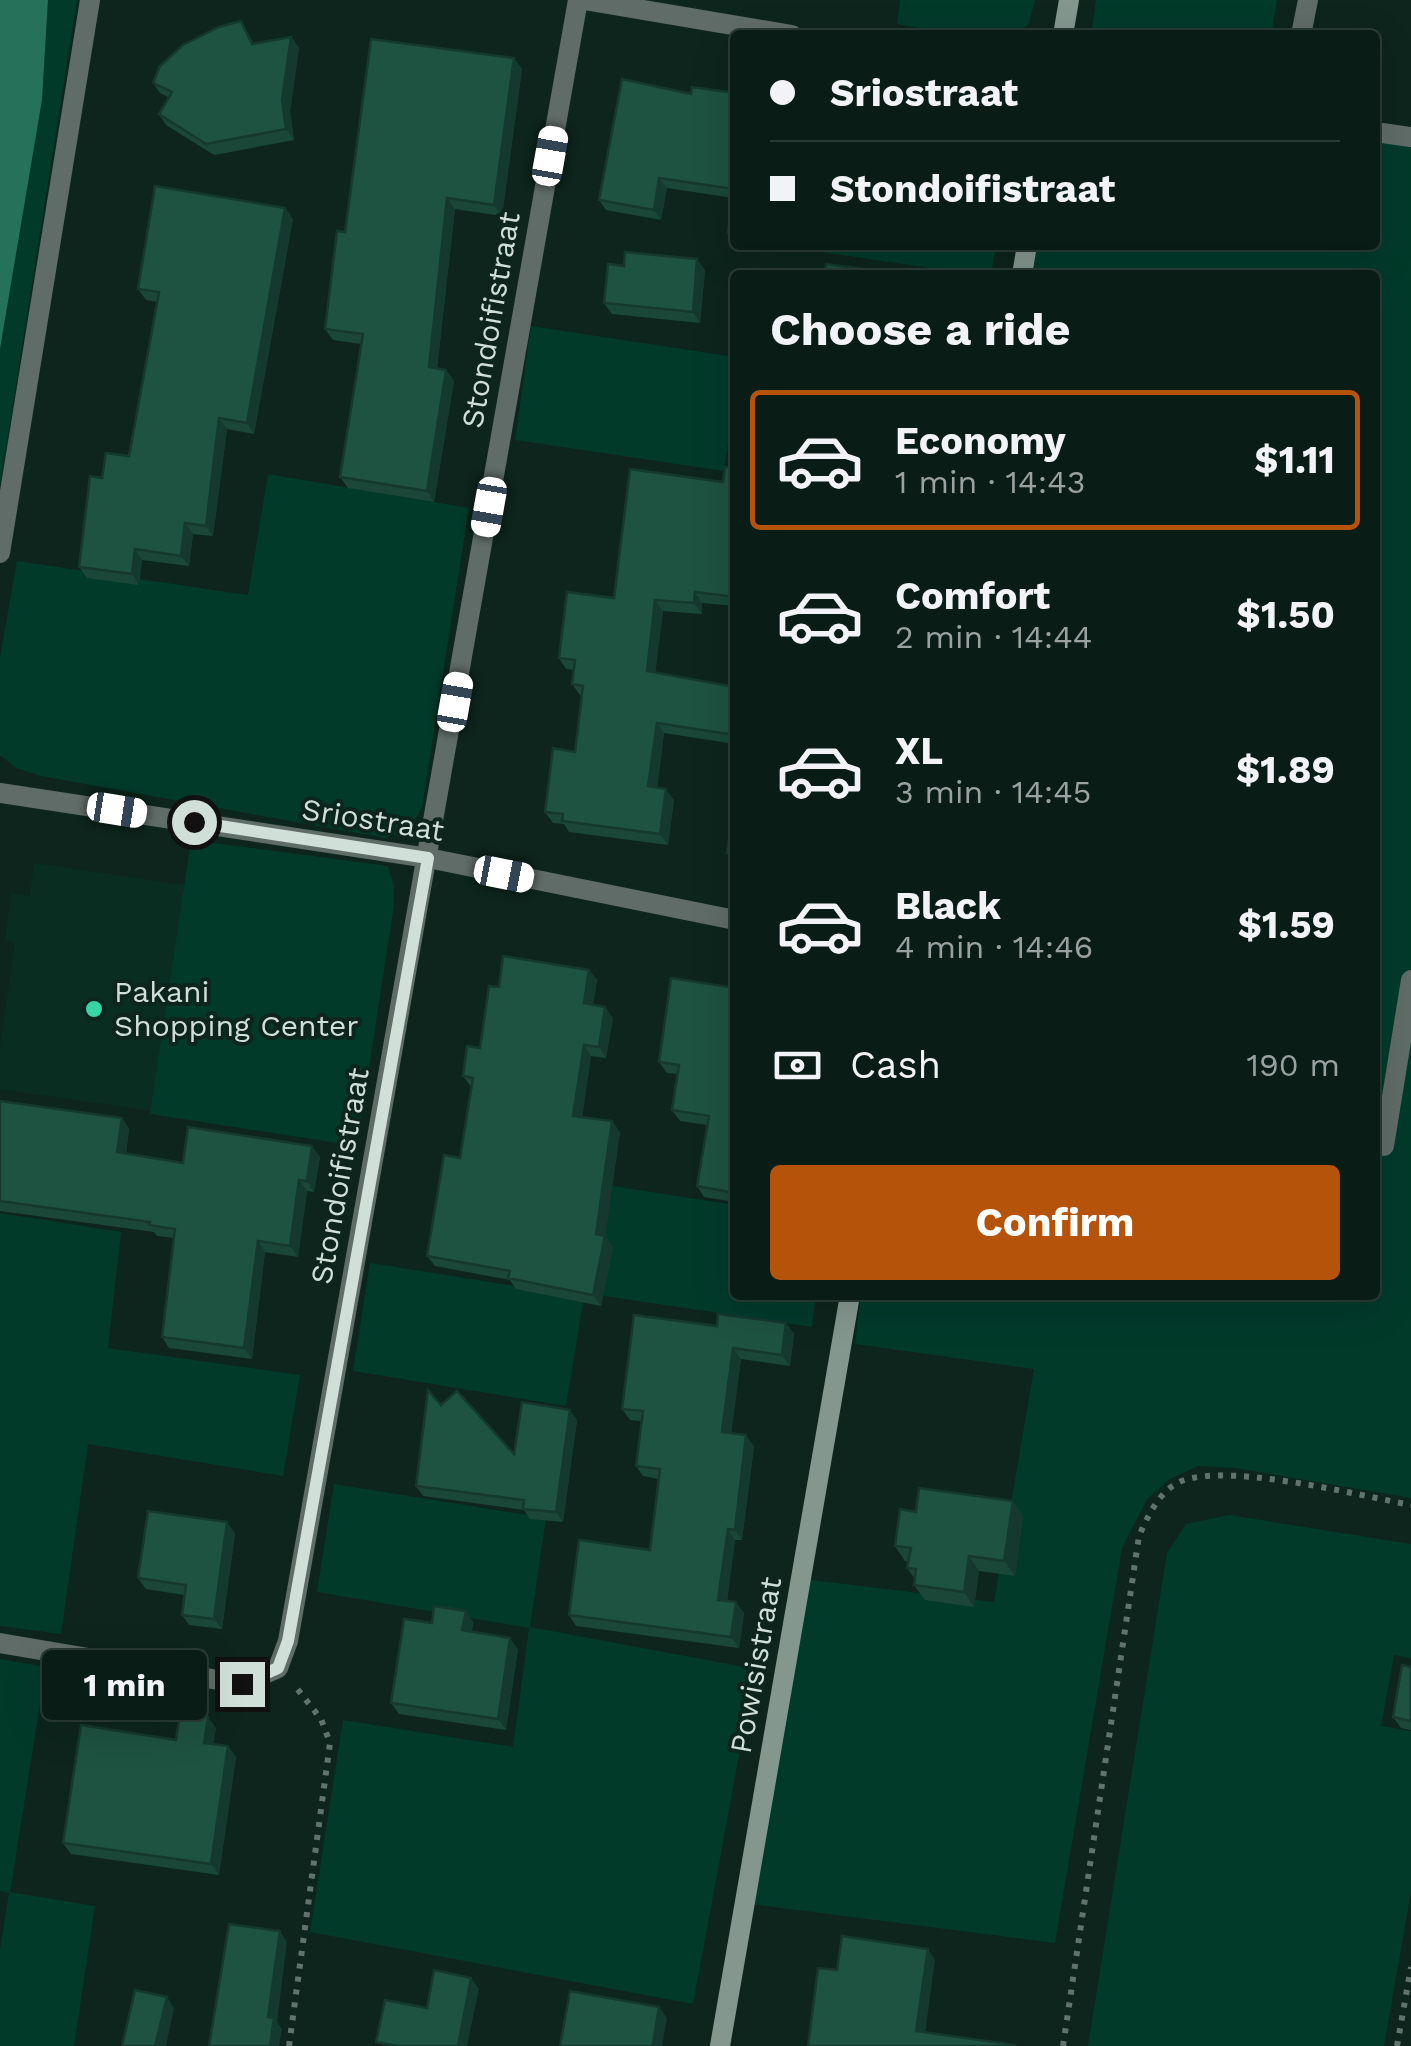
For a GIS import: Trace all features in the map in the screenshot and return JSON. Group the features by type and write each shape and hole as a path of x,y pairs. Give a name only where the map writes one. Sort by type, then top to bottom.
{"street":[{"path":"0,552 90,0"},
{"path":"581,0 762,30"},
{"name":"Stondoifistraat","path":"278,1668 288,1641 581,0"},
{"path":"1063,30 1069,0"},
{"path":"1302,30 1308,0"},
{"path":"1380,133 1411,137"},
{"name":"Sriostraat","path":"0,793 428,858 730,919"},
{"path":"1384,1146 1411,980"},
{"name":"Powisistraat","path":"720,2046 849,1300"},
{"path":"0,1643 242,1684 278,1668"}],"path":[{"path":"1063,2046 1138,1536 1152,1509 1174,1484 1206,1474 1236,1475 1411,1505"},
{"path":"278,1668 321,1720 330,1743 289,2046"},
{"path":"1396,2046 1411,1967"}],"shaded area":[{"path":"0,0 48,0 42,100 0,349"},
{"path":"48,0 77,0 0,485 0,349 42,100"},
{"path":"900,0 1035,0 1029,23 1022,30 931,30 897,24"},
{"path":"1096,0 1277,0 1272,30 1092,30"},
{"path":"1380,141 1411,146 1411,1498 1235,1468 1198,1466 1170,1479 1147,1499 1122,1548 1055,1943 751,1904 811,1580 994,1602 1034,1369 855,1344 860,1300 1380,1300 1380,270 1030,270 1033,250 1380,250"},
{"path":"808,250 995,250 992,270 942,270"},
{"path":"531,326 730,356 730,429 724,471 515,440"},
{"path":"268,474 469,508 422,807 412,824 385,838 41,776 16,768 0,755 0,657 17,561 248,595"},
{"path":"191,840 388,866 394,905 357,1146 150,1114"},
{"name":"Pakani Shopping Center","path":"34,863 190,886 159,1112 0,1089 0,1047 15,942 5,940 11,893 30,896"},
{"path":"606,1185 730,1204 730,1300 815,1300 812,1327 591,1294"},
{"path":"0,1213 121,1232 108,1348 300,1375 283,1476 88,1444 61,1634 0,1626"},
{"path":"370,1263 584,1297 566,1406 353,1371"},
{"path":"334,1484 546,1518 530,1627 755,1669 693,2004 310,1932 343,1720 513,1747 529,1628 317,1592"},
{"path":"1229,1515 1411,1544 1411,1658 1394,1655 1381,1726 1411,1731 1411,1892 1384,2046 1088,2046 1167,1553 1186,1524"},
{"path":"0,1659 46,1667 10,1892 95,1906 74,2046 0,2046 0,1950 9,1893 0,1891"}],"building":[{"path":"241,21 252,44 291,37 282,100 286,129 206,144 159,114 172,92 153,83 160,66 183,45"},
{"path":"371,39 514,58 494,205 447,198 429,367 446,370 427,491 340,477 363,334 325,329 337,231 345,232"},
{"path":"622,79 691,94 692,87 730,92 730,188 659,178 654,210 599,200"},
{"path":"155,186 285,208 247,423 219,418 206,526 185,523 181,556 135,549 132,574 79,567 90,476 102,478 106,453 129,456 159,292 138,289"},
{"path":"625,252 697,259 693,312 604,303 608,264 624,266"},
{"path":"826,264 870,270 825,270"},
{"path":"725,467 730,468 730,596 695,592 694,603 655,600 647,671 730,686 730,734 657,723 648,786 666,789 660,834 562,821 563,814 545,812 553,748 575,752 583,686 572,684 575,660 559,658 567,592 614,598 630,469 723,482"},
{"path":"503,956 589,970 584,1003 605,1007 599,1047 584,1045 573,1116 612,1121 596,1234 605,1236 593,1295 508,1278 510,1271 427,1256 444,1155 460,1158 473,1078 463,1076 467,1046 480,1048 489,986 499,987"},
{"path":"671,978 730,987 730,1192 697,1186 709,1116 672,1110 679,1065 659,1062"},
{"path":"0,1101 122,1118 117,1152 183,1163 188,1127 312,1146 307,1181 299,1180 290,1246 258,1241 244,1348 162,1337 175,1229 0,1201"},
{"path":"718,1314 786,1323 782,1355 733,1348 722,1432 746,1435 735,1530 728,1529 718,1600 736,1602 731,1637 569,1615 579,1540 650,1550 660,1469 636,1466 643,1411 622,1409 634,1315 717,1326"},
{"path":"428,1390 441,1405 457,1391 514,1454 522,1402 570,1410 556,1512 523,1509 524,1500 416,1486"},
{"path":"919,1488 1013,1501 1004,1561 969,1556 964,1592 914,1585 916,1569 907,1568 911,1548 895,1546 900,1509 916,1512"},
{"path":"148,1511 227,1522 214,1619 182,1615 186,1585 138,1578"},
{"path":"434,1606 466,1611 462,1630 510,1638 498,1719 391,1703 404,1619 432,1623"},
{"path":"1402,1665 1411,1667 1411,1721 1393,1717"},
{"path":"180,1712 208,1717 204,1743 228,1746 211,1864 63,1843 81,1725 176,1740"},
{"path":"229,1924 280,1931 268,2017 274,2018 270,2046 209,2046"},
{"path":"842,1936 928,1949 916,2031 1015,2046 808,2046 818,1968 837,1970"},
{"path":"434,1970 471,1978 458,2046 376,2042 385,2000 427,2008"},
{"path":"135,1990 167,1997 155,2046 122,2046"},
{"path":"570,1991 659,2007 653,2044 663,2046 560,2046"}],"place":[{"name":"Pakani Shopping Center","path":"94,1009"}],"route":[{"path":"194,822 428,858 288,1641 278,1668 242,1684"}]}
